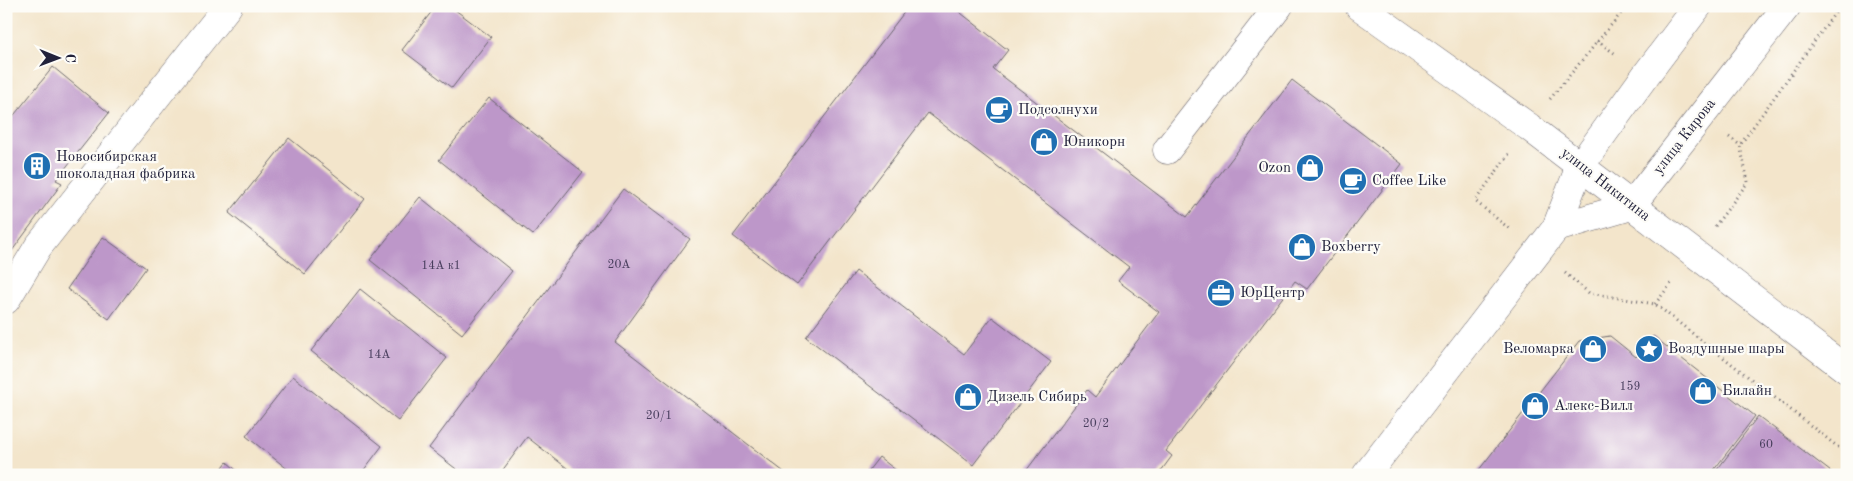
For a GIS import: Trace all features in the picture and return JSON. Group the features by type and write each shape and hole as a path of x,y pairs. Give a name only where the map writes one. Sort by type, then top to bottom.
{"main road":[{"path":"6,300 38,247 228,6"},
{"path":"1167,150 1279,6"},
{"name":"улица Никитина","path":"1359,6 1529,127 1847,370"},
{"path":"1366,475 1537,250 1556,228 1580,166 1644,76 1698,6"},
{"name":"улица Кирова","path":"1631,206 1787,6"},
{"path":"1556,228 1631,206"}],"path":[{"path":"1655,304 1748,182 1740,145 1840,6"},
{"path":"1537,250 1588,293 1655,304 1847,454"}],"building":[{"path":"436,6 450,6 491,37 452,88 402,50"},
{"path":"909,6 952,6 1008,50 993,69 1187,217 1292,80 1402,164 1307,289 1295,281 1166,451 1172,456 1158,475 1023,475 1087,390 1095,397 1159,312 1118,281 1129,267 928,113 797,285 733,236"},
{"name":"Новосибирская шоколадная фабрика","path":"53,67 109,113 56,180 62,183 6,259 6,152 10,146 6,143 6,125"},
{"path":"489,98 583,172 533,235 439,160"},
{"path":"289,138 365,199 305,274 229,213"},
{"path":"623,189 690,239 615,342 788,475 576,475 527,437 499,475 464,475 429,448"},
{"path":"420,197 512,271 462,334 370,260"},
{"path":"103,237 146,268 109,319 67,289"},
{"path":"856,271 964,354 992,317 1051,362 973,465 806,337"},
{"path":"360,289 447,358 398,421 311,351"},
{"path":"1610,336 1636,357 1653,336 1755,416 1710,475 1475,475 1579,341"},
{"path":"293,376 382,446 360,475 295,475 246,436"},
{"path":"1758,416 1835,475 1713,475"},
{"path":"879,457 902,475 865,475"},
{"path":"227,462 242,475 217,475"}],"place":[{"name":"Подсолнухи","path":"999,110"},
{"name":"Юникорн","path":"1044,142"},
{"name":"Новосибирская шоколадная фабрика","path":"37,166"},
{"name":"Ozon","path":"1310,168"},
{"name":"Coffee Like","path":"1353,181"},
{"name":"Boxberry","path":"1302,247"},
{"name":"ЮрЦентр","path":"1221,293"},
{"name":"Веломарка","path":"1593,349"},
{"name":"Воздушные шары","path":"1649,349"},
{"name":"Билайн","path":"1703,391"},
{"name":"Дизель Сибирь","path":"968,397"},
{"name":"Алекс-Вилл","path":"1535,406"}]}
